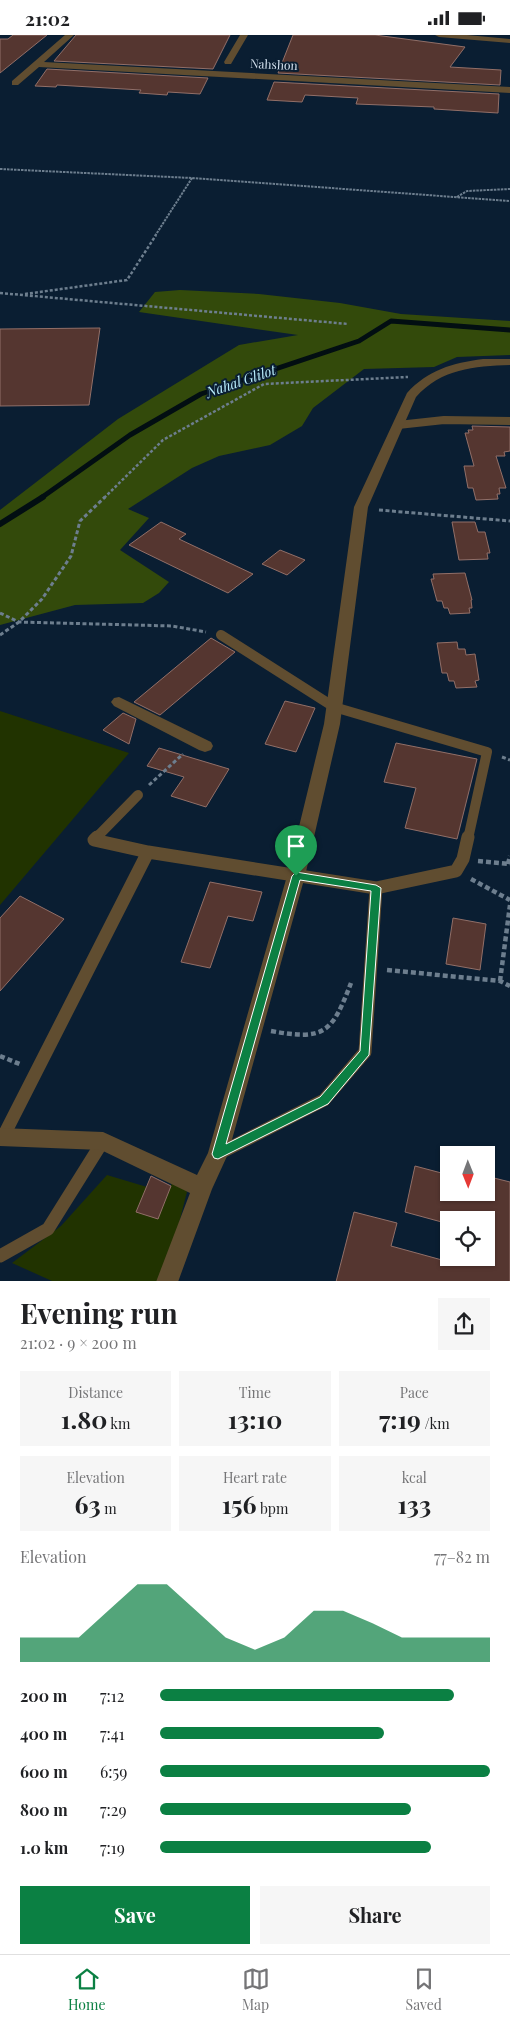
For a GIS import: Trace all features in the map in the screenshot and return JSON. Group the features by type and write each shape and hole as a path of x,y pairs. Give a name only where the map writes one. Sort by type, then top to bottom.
{"street":[{"path":"15,83 70,35"},
{"path":"228,62 244,35"},
{"path":"439,35 510,41"},
{"name":"Nahshon","path":"37,64 510,90"},
{"path":"167,1281 202,1188 218,1154 296,876 330,734 361,509 411,396 419,386 435,375 452,367 482,362 510,362"},
{"path":"119,702 201,744"},
{"path":"2,1137 103,1141 202,1188"}],"lane":[{"path":"398,425 444,420 510,421"},
{"path":"138,795 94,840 148,852 376,888 456,871 463,859 487,752 334,707 221,635"},
{"path":"2,1137 148,852"},
{"path":"218,1154 324,1100 365,1052 376,888"},
{"path":"0,1257 48,1229 103,1141"}],"path":[{"path":"0,169 192,179 510,201"},
{"path":"19,295 127,280 192,179"},
{"path":"457,197 467,191 510,189"},
{"path":"0,293 348,324"},
{"path":"0,635 19,622 42,599 71,556 80,521 163,441 264,384 435,375"},
{"path":"361,509 510,521"},
{"path":"0,613 19,622 172,626 221,635"},
{"path":"138,795 201,744"},
{"path":"463,859 509,864 510,855"},
{"path":"456,871 510,900"},
{"path":"500,981 510,905"},
{"path":"370,969 500,981 510,986"},
{"path":"253,1028 305,1035 325,1030 332,1024 352,981"},
{"path":"0,1056 36,1071"}],"green space":[{"path":"180,290 259,294 340,303 401,314 510,321 510,355 457,357 434,367 364,369 313,408 302,426 270,445 219,456 192,468 128,509 149,518 120,550 169,582 159,593 143,603 75,605 0,625 0,510 118,419 239,345 298,335 139,312 155,292"},
{"path":"0,711 129,753 0,905"},
{"path":"107,1175 147,1187 158,1218 174,1178 187,1192 164,1281 52,1281 12,1263 61,1226"}],"building":[{"path":"13,35 47,35 0,73 0,39 8,39"},
{"path":"76,35 230,35 213,69 54,61"},
{"path":"293,35 375,35 465,47 450,67 501,70 500,85 278,73"},
{"path":"47,69 208,78 200,94 168,92 167,95 139,93 141,90 57,85 56,87 35,86"},
{"path":"274,82 499,94 498,113 434,109 434,107 356,104 358,98 305,95 302,102 267,100"},
{"path":"100,328 89,405 0,406 0,329"},
{"path":"472,426 510,427 510,451 504,452 505,456 496,456 506,488 499,488 500,494 497,494 498,499 476,500 473,488 468,488 464,466 474,466 465,433 469,433 468,430 473,430"},
{"path":"161,522 186,534 179,539 253,574 228,593 129,545"},
{"path":"452,522 475,522 478,532 485,532 490,553 487,553 488,559 459,560"},
{"path":"280,550 305,560 287,575 262,564"},
{"path":"465,573 472,600 472,608 469,608 470,613 450,614 448,608 444,608 442,601 437,601 431,579 434,579 433,574"},
{"path":"211,638 235,652 160,715 134,702"},
{"path":"457,642 458,649 465,649 466,655 475,654 479,680 475,681 477,687 456,688 454,681 449,681 447,673 442,673 437,643"},
{"path":"285,701 315,708 296,752 265,744"},
{"path":"123,713 136,719 129,744 103,730"},
{"path":"396,743 477,759 457,839 405,828 416,788 384,782"},
{"path":"159,748 229,769 206,807 171,796 184,777 147,766"},
{"path":"210,882 262,892 253,921 228,916 210,968 181,962"},
{"path":"20,896 64,919 0,991 0,918"},
{"path":"453,918 486,924 480,970 446,964"},
{"path":"415,1166 440,1173 440,1201 495,1201 495,1178 510,1182 510,1281 336,1281 354,1212 397,1223 391,1246 440,1259 440,1266 495,1266 495,1211 440,1211 440,1222 405,1212"},
{"path":"151,1176 171,1186 158,1219 136,1212"}],"waterway":[{"name":"Nahal Glilot","path":"41,498 130,435 201,394 359,341 391,321 510,330"},
{"name":"Nahal Glilot","path":"0,524 43,497"}],"route":[{"path":"296,876 376,888 365,1052 324,1100 218,1154 236,1091 296,876"}]}
